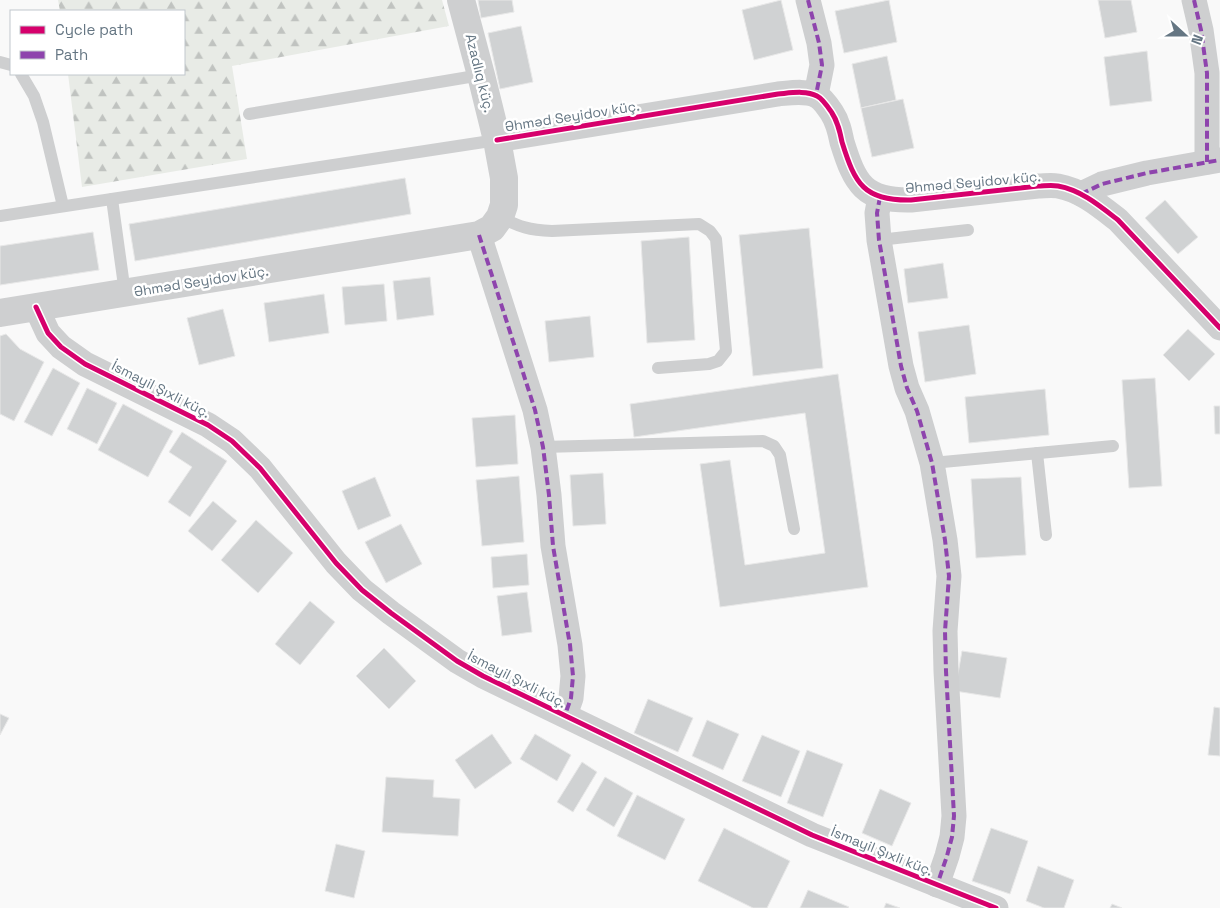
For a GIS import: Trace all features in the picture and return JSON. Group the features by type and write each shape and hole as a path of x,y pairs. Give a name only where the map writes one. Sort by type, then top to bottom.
{"street":[{"name":"Azadlıq küç.","path":"462,0 497,140 504,178 502,211"},
{"path":"808,0 819,43 822,65 816,95"},
{"path":"1081,194 1102,184 1147,173 1213,161 1207,73 1201,30 1194,0"},
{"name":"Əhməd Seyidov küç.","path":"497,140 778,94 801,92 816,95 836,118 847,157 856,176 865,189 871,193 893,200 911,200 1038,186 1058,186 1081,194 1100,205 1118,220 1220,328"},
{"path":"880,197 877,213 879,240 901,366 907,388 917,411 932,463 949,576 945,631 954,816 952,837 937,885"},
{"name":"Əhməd Seyidov küç.","path":"0,313 479,235 492,228 502,211"},
{"path":"479,235 535,410 543,448 553,546 570,645 573,676 565,716"},
{"name":"İsmayil Şıxli küç.","path":"36,307 48,333 61,347 85,364 208,425 232,441 260,468 336,562 362,590 466,666 483,676 812,835 996,908"}],"lane":[{"path":"22,75 34,96 43,122 64,206"},
{"path":"249,114 481,75"},
{"path":"0,216 497,140"},
{"path":"112,199 125,293"},
{"path":"502,211 520,227 535,230 552,231 699,224 710,231 716,239 726,351 718,361 709,364 658,368"},
{"path":"879,240 968,230"},
{"path":"543,448 763,441 774,446 780,455 794,528"},
{"path":"932,463 1113,446"},
{"path":"1037,453 1046,535"}],"green space":[{"path":"58,0 442,0 449,26 232,66 247,159 82,187 68,75 185,75 185,10 60,10"}],"building":[{"path":"478,0 512,0 514,12 481,18"},
{"path":"781,0 793,50 754,60 742,10"},
{"path":"889,0 897,42 844,53 835,11"},
{"path":"1098,0 1131,0 1137,32 1105,38"},
{"path":"521,26 533,82 500,89 488,33"},
{"path":"1147,51 1152,101 1110,106 1104,57"},
{"path":"887,56 896,100 861,108 852,64"},
{"path":"903,99 914,148 872,157 861,108"},
{"path":"405,178 411,214 135,261 129,224"},
{"path":"1165,200 1198,237 1178,254 1145,218"},
{"path":"809,228 823,368 753,376 739,235"},
{"path":"93,232 99,270 0,285 0,246"},
{"path":"689,237 695,340 647,343 641,241"},
{"path":"943,263 948,298 908,303 904,269"},
{"path":"430,277 434,315 397,320 393,281"},
{"path":"384,284 387,321 345,325 342,287"},
{"path":"324,294 329,333 269,342 264,303"},
{"path":"223,309 235,356 199,365 187,318"},
{"path":"590,316 594,357 549,362 545,321"},
{"path":"969,325 976,374 925,382 918,332"},
{"path":"1188,329 1215,354 1189,381 1163,355"},
{"path":"6,334 20,349 44,362 14,421 0,414 0,336"},
{"path":"53,368 80,383 52,436 24,422"},
{"path":"838,374 868,587 720,607 700,464 730,460 745,565 825,553 805,413 634,437 630,404"},
{"path":"1155,378 1162,486 1129,488 1122,380"},
{"path":"87,388 117,403 97,444 67,429"},
{"path":"1045,389 1049,435 969,443 965,397"},
{"path":"123,404 173,431 148,477 98,450"},
{"path":"1214,406 1220,406 1220,434 1215,434"},
{"path":"515,415 518,464 476,467 472,418"},
{"path":"182,432 227,461 190,517 168,502 192,467 169,452"},
{"path":"603,473 606,524 573,526 570,475"},
{"path":"519,476 524,542 482,546 476,480"},
{"path":"375,477 391,516 358,530 342,491"},
{"path":"1021,477 1026,555 976,558 971,479"},
{"path":"213,501 237,521 212,551 188,531"},
{"path":"256,520 293,553 258,593 221,560"},
{"path":"401,524 422,564 386,583 365,542"},
{"path":"527,554 529,585 493,588 491,557"},
{"path":"527,592 532,632 502,636 497,596"},
{"path":"310,601 335,622 300,665 275,644"},
{"path":"384,648 416,681 389,709 356,676"},
{"path":"962,651 1007,658 1000,698 955,691"},
{"path":"648,699 693,718 678,752 634,733"},
{"path":"1214,707 1220,708 1220,756 1208,755"},
{"path":"0,714 9,718 0,735"},
{"path":"707,720 739,734 723,770 692,756"},
{"path":"492,734 512,763 475,789 455,760"},
{"path":"535,734 571,755 557,781 520,759"},
{"path":"762,735 800,751 781,797 742,781"},
{"path":"807,750 843,764 823,817 787,803"},
{"path":"582,762 597,772 573,812 557,802"},
{"path":"386,777 434,780 433,797 460,799 458,836 382,832"},
{"path":"605,777 633,793 614,827 586,810"},
{"path":"880,789 911,803 892,846 862,833"},
{"path":"637,795 685,819 665,860 617,836"},
{"path":"724,828 790,861 767,908 753,908 698,881"},
{"path":"991,828 1028,841 1010,894 972,881"},
{"path":"336,844 365,851 354,898 325,891"},
{"path":"1038,866 1074,880 1064,908 1044,908 1026,901"},
{"path":"808,890 849,907 800,908"},
{"path":"886,903 900,908 884,908"},
{"path":"1112,904 1122,908 1110,908"}],"marked path":[{"path":"808,0 819,43 822,65 816,95"},
{"path":"1194,0 1201,30 1207,73 1207,162"},
{"path":"1081,194 1102,184 1147,173 1220,160"},
{"path":"880,197 877,213 879,240 901,366 907,388 917,411 932,463 949,576 945,631 954,816 952,837 937,885"},
{"path":"479,235 535,410 543,447 553,546 570,645 573,676 571,698 565,715"}],"cycle path":[{"path":"497,140 778,94 798,92 813,94 823,101 834,116 852,169 857,179 872,193 895,200 911,200 1038,186 1058,186 1075,191 1090,199 1118,220 1220,328"},
{"path":"36,307 48,333 61,347 85,364 208,425 232,441 260,468 336,563 362,590 457,661 483,676 812,835 996,908"}]}
